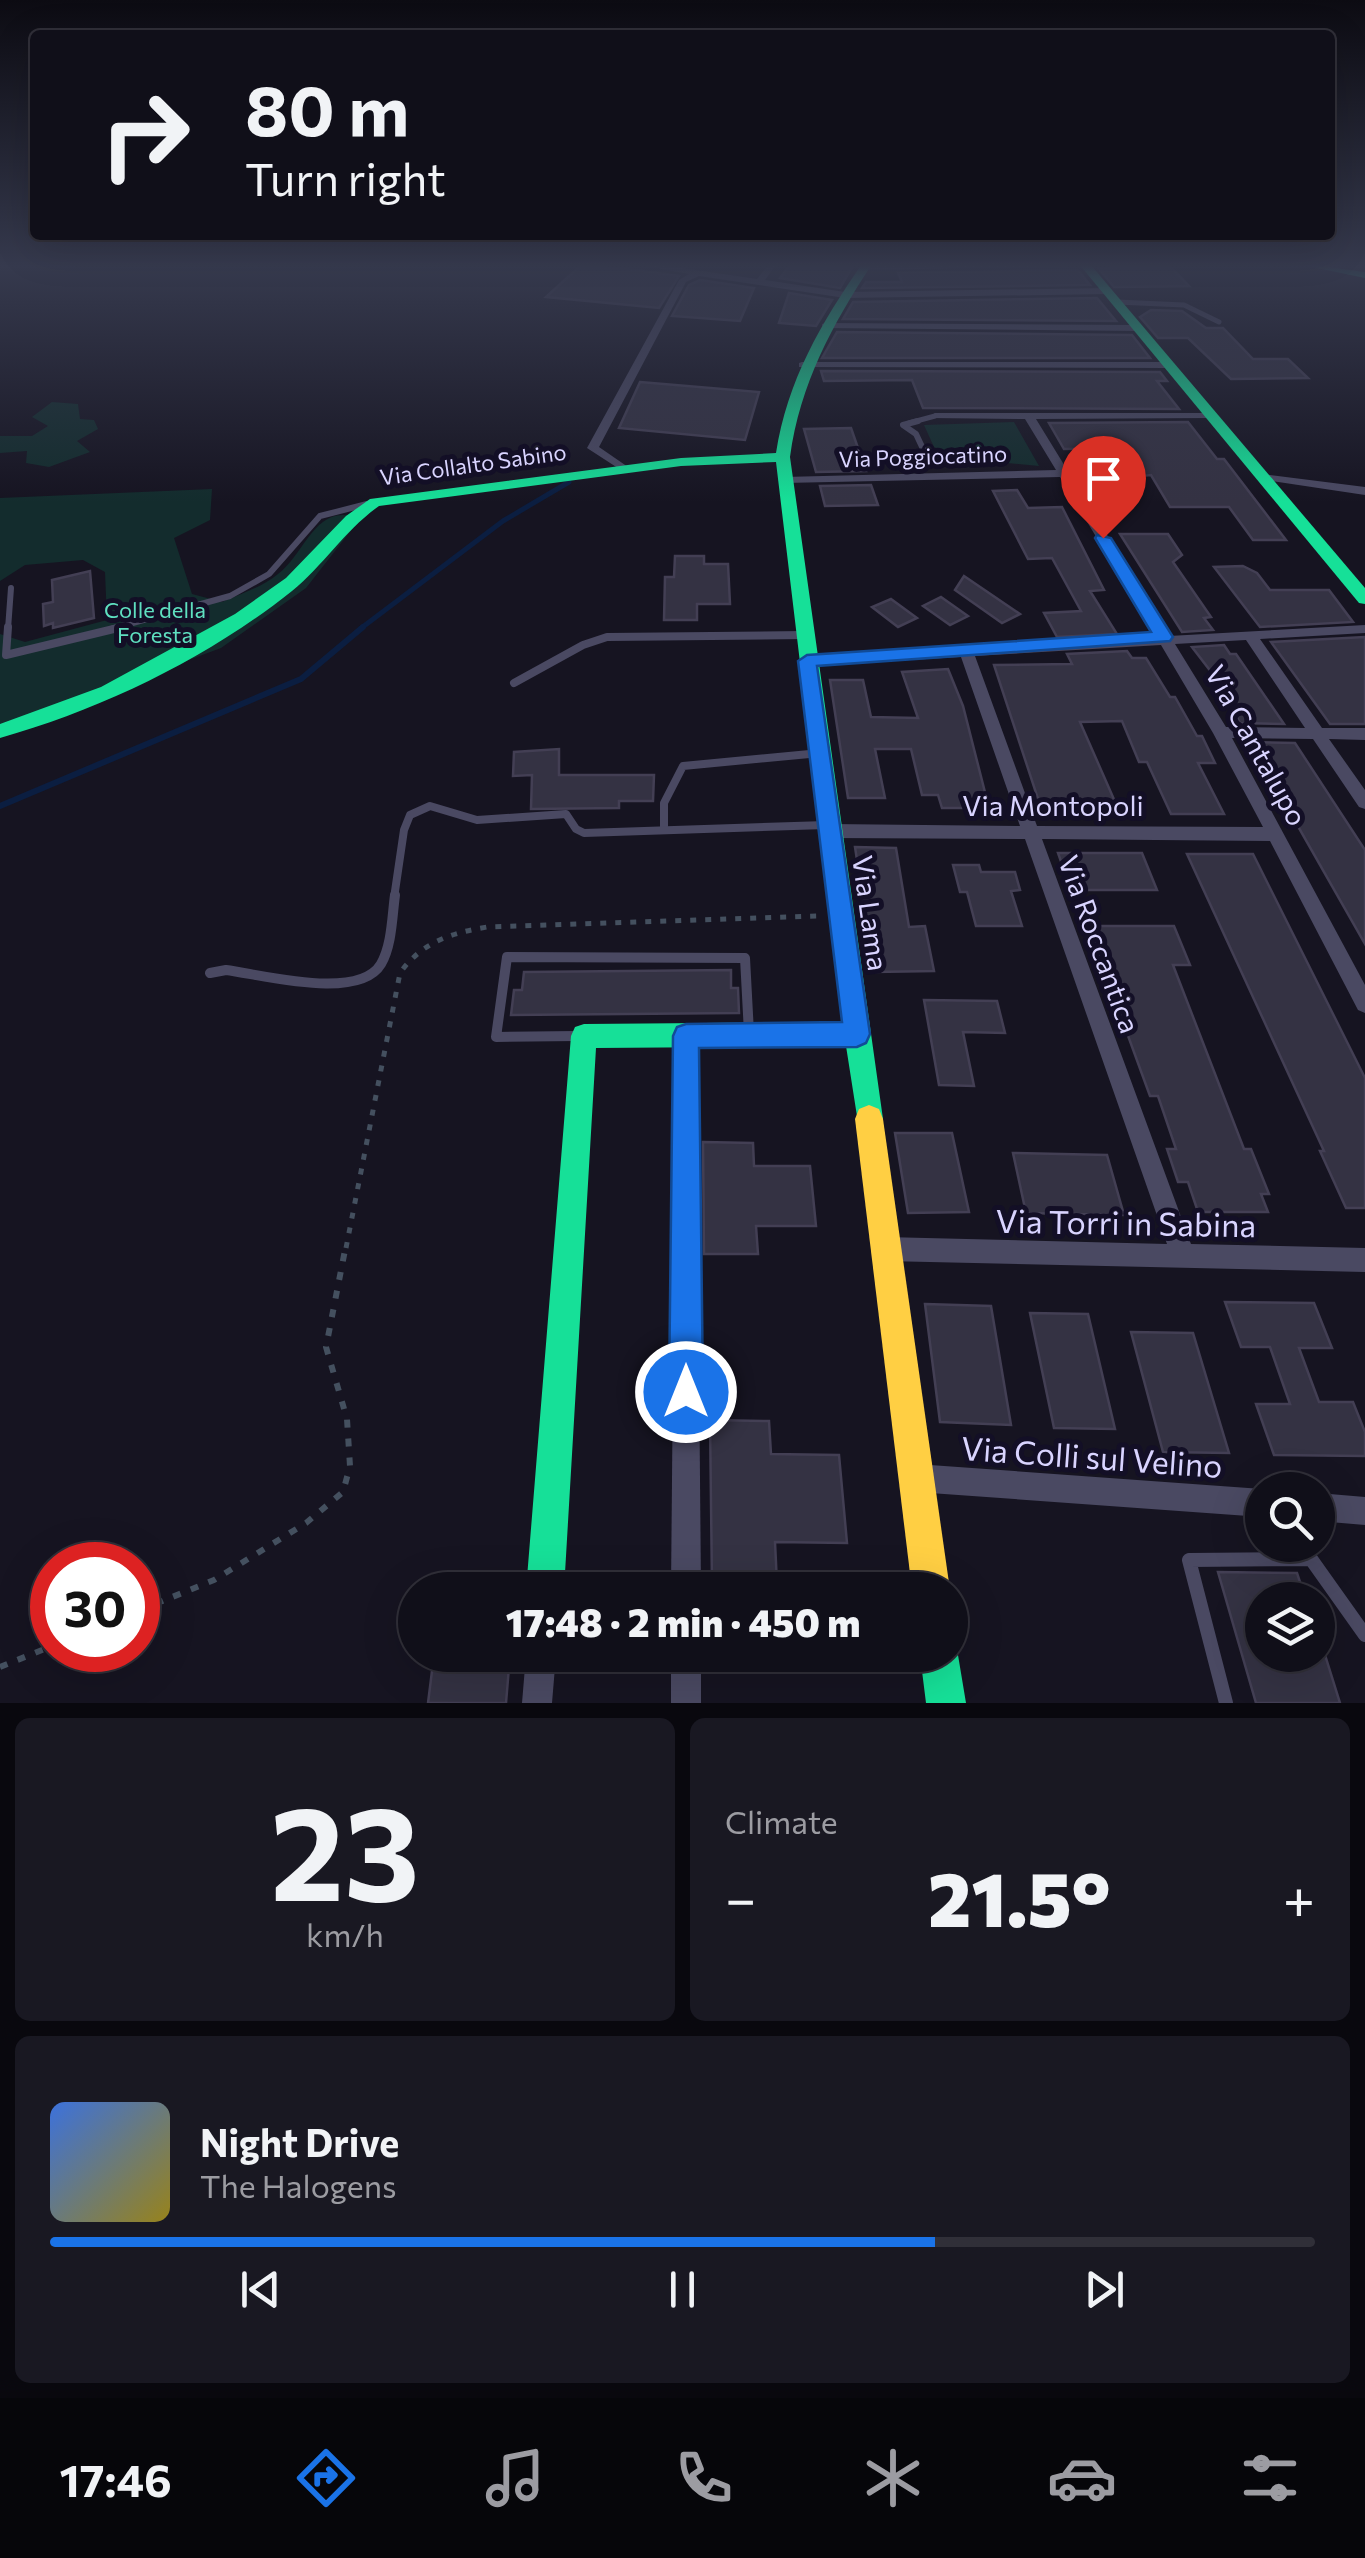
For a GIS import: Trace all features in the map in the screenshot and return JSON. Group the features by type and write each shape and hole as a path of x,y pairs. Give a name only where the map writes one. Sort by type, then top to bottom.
{"main road":[{"name":"Via Lama","path":"815,343 802,365 786,423 784,468 929,1572"},
{"path":"1151,343 1365,598"},
{"name":"Via Collalto Sabino","path":"0,731 44,720 130,686 264,604 295,580 348,519 375,502 738,457 784,468"},
{"path":"546,1572 584,1036 857,1034"},
{"path":"941,1672 946,1703"}],"street":[{"path":"624,469 593,448 649,343"},
{"path":"802,365 1170,366"},
{"name":"Via Cantalupo","path":"1028,415 1222,732 1365,1004"},
{"path":"934,416 1211,415"},
{"name":"Via Poggiocatino","path":"784,468 1063,472"},
{"path":"1263,477 1365,491"},
{"path":"807,661 1365,628"},
{"path":"1249,634 1365,803"},
{"name":"Via Roccantica","path":"966,650 1183,1256"},
{"path":"1222,732 1365,734"},
{"name":"Via Montopoli","path":"830,828 1275,834"},
{"path":"686,1036 686,1572"},
{"name":"Via Torri in Sabina","path":"886,1249 1365,1260"},
{"name":"Via Colli sul Velino","path":"916,1478 1245,1502"},
{"path":"1335,1508 1365,1511"},
{"path":"537,1703 540,1672"},
{"path":"686,1672 686,1703"}],"lane":[{"path":"924,451 916,434 902,425 934,416"},
{"path":"10,588 6,655 191,610 230,596 269,574 320,516 375,502"},
{"path":"514,684 595,639 804,635"},
{"path":"664,830 664,804 683,766 820,753"},
{"path":"210,973 226,970 343,985 360,984 371,977 382,966 387,951 404,830 410,815 420,809 440,807 478,820 566,814 576,829 584,832 830,828"},
{"path":"584,1036 496,1037 507,958 745,958 749,1035"},
{"path":"1226,1703 1189,1560 1245,1556"},
{"path":"1316,1562 1365,1635"}],"path":[{"path":"160,1602 214,1580 306,1523 343,1492 350,1466 348,1419 326,1346 400,972 410,955 450,934 487,927 841,916"},
{"path":"0,1667 30,1655"}],"green space":[{"path":"52,402 78,404 80,419 94,420 98,429 77,441 90,452 49,467 26,463 27,451 0,453 0,436 32,436 48,426 32,417"},
{"path":"1014,422 1039,466 1007,463 961,468 956,456 934,447 924,425"},
{"name":"Colle della Foresta","path":"212,489 210,520 174,538 192,594 222,602 278,574 322,523 345,515 360,519 306,588 221,648 17,724 0,725 0,634 25,642 107,620 105,572 83,560 25,565 0,581 0,498"}],"building":[{"path":"830,343 1139,343 1150,358 822,358"},
{"path":"1194,343 1238,343 1253,359 1288,359 1308,378 1231,379"},
{"path":"821,371 1160,372 1167,381 1157,381 1179,409 923,408 912,380 824,381"},
{"path":"640,382 759,392 745,440 619,428"},
{"path":"1188,422 1217,459 1224,459 1286,540 1253,540 1229,507 1170,507 1151,475 1141,476 1120,448 1064,449 1049,423"},
{"path":"851,428 866,471 816,472 804,429"},
{"path":"871,485 878,505 825,506 820,486"},
{"path":"1017,490 1028,508 1062,507 1104,590 1090,591 1117,634 1057,637 1044,613 1081,611 1052,558 1028,559 993,491"},
{"path":"1120,534 1168,534 1182,555 1173,562 1211,617 1204,618 1213,630 1182,632"},
{"path":"675,556 704,556 704,564 728,564 730,604 697,604 697,620 664,620 665,577 674,577"},
{"path":"1243,566 1257,573 1270,590 1329,590 1353,622 1260,627 1214,567"},
{"path":"90,571 94,618 53,628 53,623 44,626 43,604 53,602 52,580"},
{"path":"964,576 1020,614 1002,623 955,590"},
{"path":"941,597 968,616 950,625 923,606"},
{"path":"891,599 917,618 898,627 872,607"},
{"path":"1365,637 1365,724 1330,724 1271,642"},
{"path":"1224,645 1230,654 1236,654 1284,724 1240,723 1215,677 1192,647"},
{"path":"1127,651 1132,658 1146,658 1197,736 1202,736 1215,763 1198,763 1224,814 1171,814 1147,762 1139,762 1122,721 1080,722 1116,804 1040,805 994,665 1072,664 1067,654"},
{"path":"948,669 963,706 989,808 942,808 938,795 922,795 911,749 875,749 885,798 848,798 830,680 863,680 871,717 918,718 902,672"},
{"path":"1250,742 1295,743 1365,850 1365,944"},
{"path":"559,749 559,775 654,775 653,801 619,801 619,808 531,809 532,775 513,776 514,752"},
{"path":"855,847 896,848 909,927 925,926 934,971 874,972"},
{"path":"1058,853 1142,853 1157,890 1071,890"},
{"path":"1187,854 1253,854 1365,1078 1365,1208 1346,1208 1320,1151 1324,1151"},
{"path":"953,865 979,865 981,872 1015,872 1020,890 1011,891 1022,926 976,926 967,892 960,892"},
{"path":"1088,926 1174,926 1190,965 1173,965 1244,1149 1251,1149 1269,1194 1261,1194 1268,1212 1198,1212 1188,1182 1178,1182 1167,1149 1176,1149 1158,1096 1150,1096"},
{"path":"731,970 731,988 738,988 739,1013 511,1015 514,990 522,990 524,972"},
{"path":"924,1000 997,1001 1005,1033 963,1032 974,1086 939,1085"},
{"path":"895,1133 952,1133 969,1212 908,1213"},
{"path":"703,1142 753,1143 754,1166 810,1166 816,1226 756,1226 758,1254 704,1254"},
{"path":"1013,1153 1107,1155 1124,1215 1026,1213"},
{"path":"1225,1302 1314,1303 1332,1348 1299,1348 1319,1402 1353,1402 1365,1432 1365,1456 1274,1455 1256,1404 1290,1404 1270,1347 1241,1347"},
{"path":"925,1304 991,1306 1011,1425 940,1422"},
{"path":"1030,1313 1088,1314 1115,1429 1054,1428"},
{"path":"1131,1332 1193,1333 1229,1453 1163,1452"},
{"path":"710,1420 769,1421 771,1454 839,1455 847,1543 775,1542 776,1572 712,1572"},
{"path":"1218,1572 1297,1573 1300,1582 1245,1582 1245,1665"},
{"path":"432,1672 509,1672 506,1703 428,1703"},
{"path":"1247,1672 1330,1672 1340,1703 1256,1703"}],"waterway":[{"path":"360,629 503,521 569,482"},
{"path":"0,806 301,679 363,627"}],"traffic: fast":[{"path":"818,343 793,404 783,457 869,1119"},
{"path":"1151,343 1365,599"},
{"path":"0,731 56,714 108,692 241,618 292,582 352,520 375,502 681,462 783,457"},
{"path":"546,1572 584,1036 857,1034"},
{"path":"941,1672 946,1703"}],"traffic: slow":[{"path":"869,1119 929,1572"}],"route":[{"path":"686,1392 686,1036 857,1034 807,661 1164,637 1103,538"}]}
